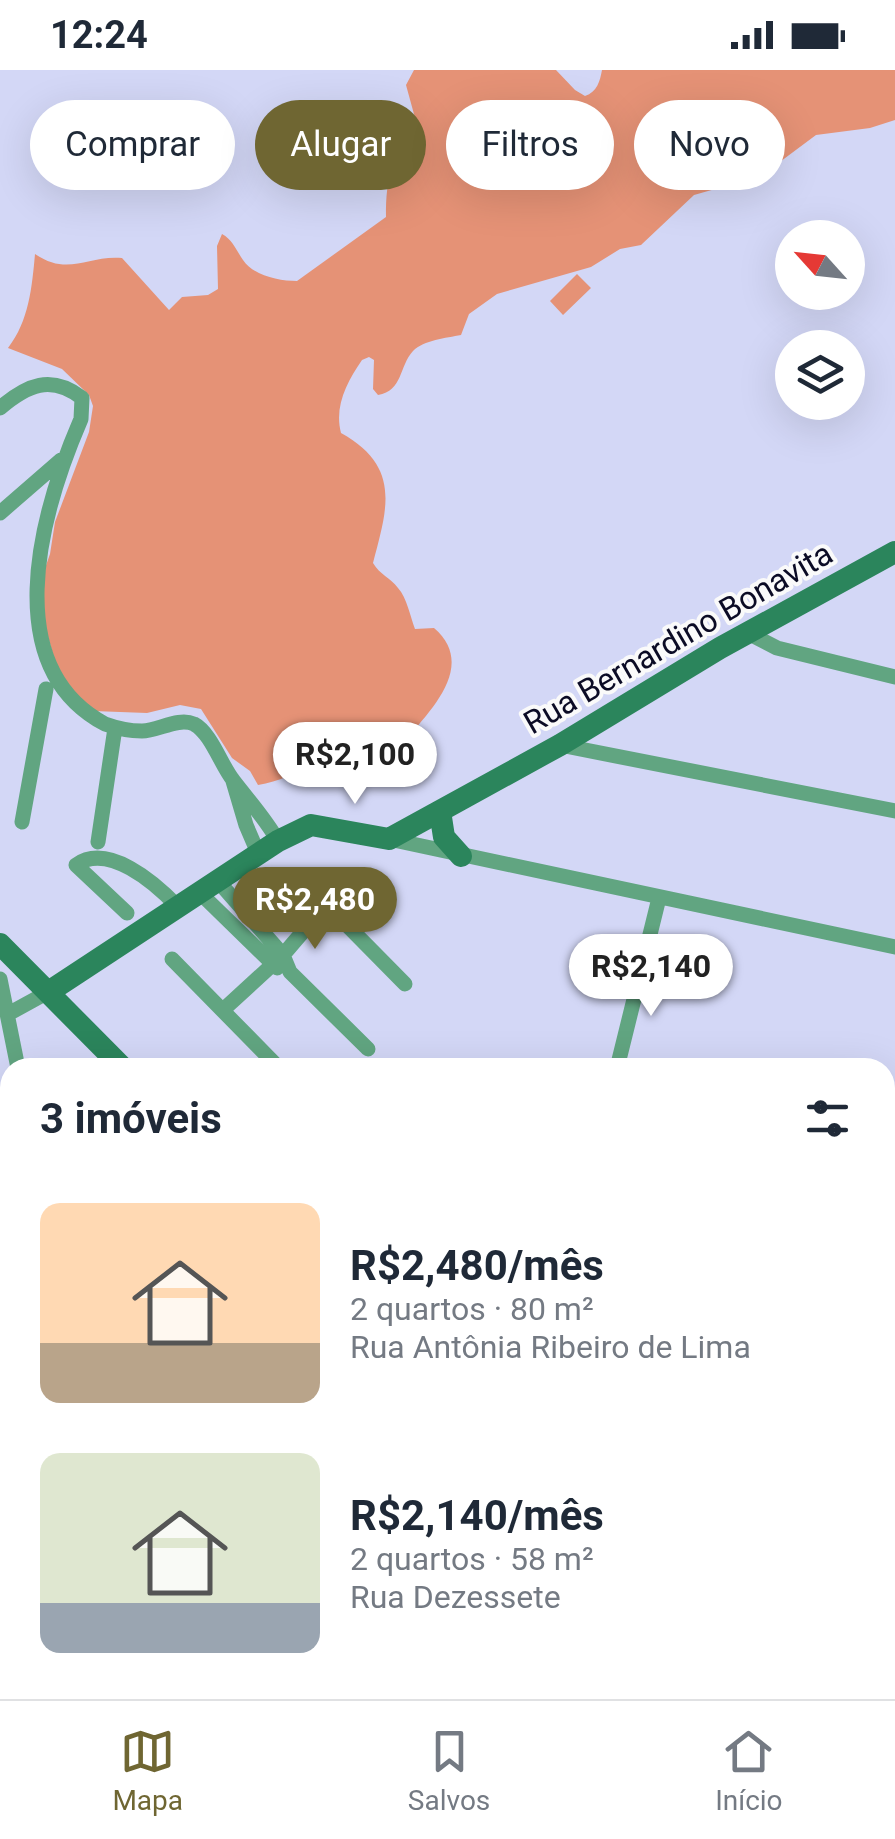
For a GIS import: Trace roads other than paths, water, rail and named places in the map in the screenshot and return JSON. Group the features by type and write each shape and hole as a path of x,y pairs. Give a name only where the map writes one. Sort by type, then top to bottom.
{"street":[{"path":"0,408 38,383 73,391 82,398 81,419 21,572"},
{"path":"0,513 65,457"},
{"name":"Rua Bernardino Bonavita","path":"389,839 895,552"},
{"path":"748,633 777,648 895,677"},
{"path":"22,822 42,683 63,704 115,728 144,732 189,722 199,727 233,781 260,810 268,847"},
{"path":"98,842 115,728"},
{"path":"560,745 895,812"},
{"path":"233,781 237,799 268,847"},
{"path":"440,811 444,837 462,856"},
{"path":"8,1014 50,991 268,847 311,825 895,947"},
{"path":"127,913 76,865 89,858 115,862 154,883 178,906"},
{"path":"208,886 368,1049"},
{"path":"620,1058 660,898"},
{"path":"223,1010 277,960 319,913 334,912 405,984"},
{"path":"0,944 114,1058"},
{"path":"172,959 270,1058"},
{"path":"0,979 16,1058"}]}
